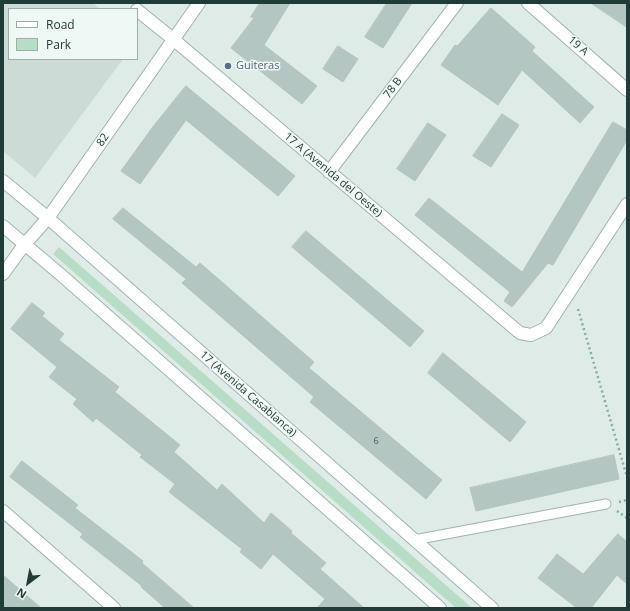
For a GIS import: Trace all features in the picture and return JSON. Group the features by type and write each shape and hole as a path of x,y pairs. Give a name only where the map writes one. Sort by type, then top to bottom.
{"street":[{"name":"82","path":"3,274 24,245 48,218 199,3"},
{"name":"78 B","path":"329,172 457,3"},
{"name":"19 A","path":"528,3 627,90"},
{"name":"17 A (Avenida del Oeste)","path":"138,12 173,39 520,333 532,335 546,328 572,289"},
{"name":"17 (Avenida Casablanca)","path":"3,181 48,218 492,608"},
{"path":"572,289 627,204"},
{"path":"3,226 60,274 440,608"},
{"path":"3,511 114,608"}],"lane":[{"path":"414,540 606,504"}],"path":[{"path":"572,289 627,477"}],"shaded area":[{"path":"3,3 93,3 99,8 8,8 8,60 122,60 35,178 3,151"}],"green space":[{"path":"59,247 472,608 456,608 53,254"}],"building":[{"path":"260,3 290,3 264,45 317,86 302,104 231,48 254,18 251,17"},
{"path":"387,3 412,3 383,48 365,37"},
{"path":"591,3 627,3 627,27"},
{"path":"491,8 535,47 532,51 594,107 580,123 522,70 498,105 441,65 455,45 457,46"},
{"path":"338,46 358,59 343,82 323,69"},
{"path":"186,86 295,176 278,196 186,120 140,184 121,171 152,128"},
{"path":"502,114 519,125 491,167 473,156"},
{"path":"613,122 627,130 627,140 553,265 548,263 512,307 504,301 510,292 415,215 429,198 522,272"},
{"path":"428,123 446,135 415,181 397,169"},
{"path":"123,208 196,267 200,263 314,362 309,368 442,480 426,499 310,402 314,397 182,283 186,279 113,219"},
{"path":"306,231 424,331 410,347 292,247"},
{"path":"32,303 45,313 42,316 64,334 59,340 119,387 115,392 180,445 174,452 217,490 222,484 264,523 271,513 292,531 291,533 326,563 320,569 364,608 317,608 325,599 273,554 261,569 240,552 242,549 169,492 175,484 140,457 142,455 96,418 93,422 73,404 77,399 49,377 57,367 11,329"},
{"path":"443,353 526,422 510,442 428,373"},
{"path":"614,455 619,479 476,511 470,488"},
{"path":"22,461 78,505 75,508 143,561 142,563 194,608 165,608 141,587 142,586 80,537 83,534 10,477"},
{"path":"618,534 627,542 627,584 617,575 591,608 577,608 538,578 557,554 583,574"},
{"path":"3,575 41,608 3,608"}],"place":[{"name":"Guiteras","path":"228,66"}]}
